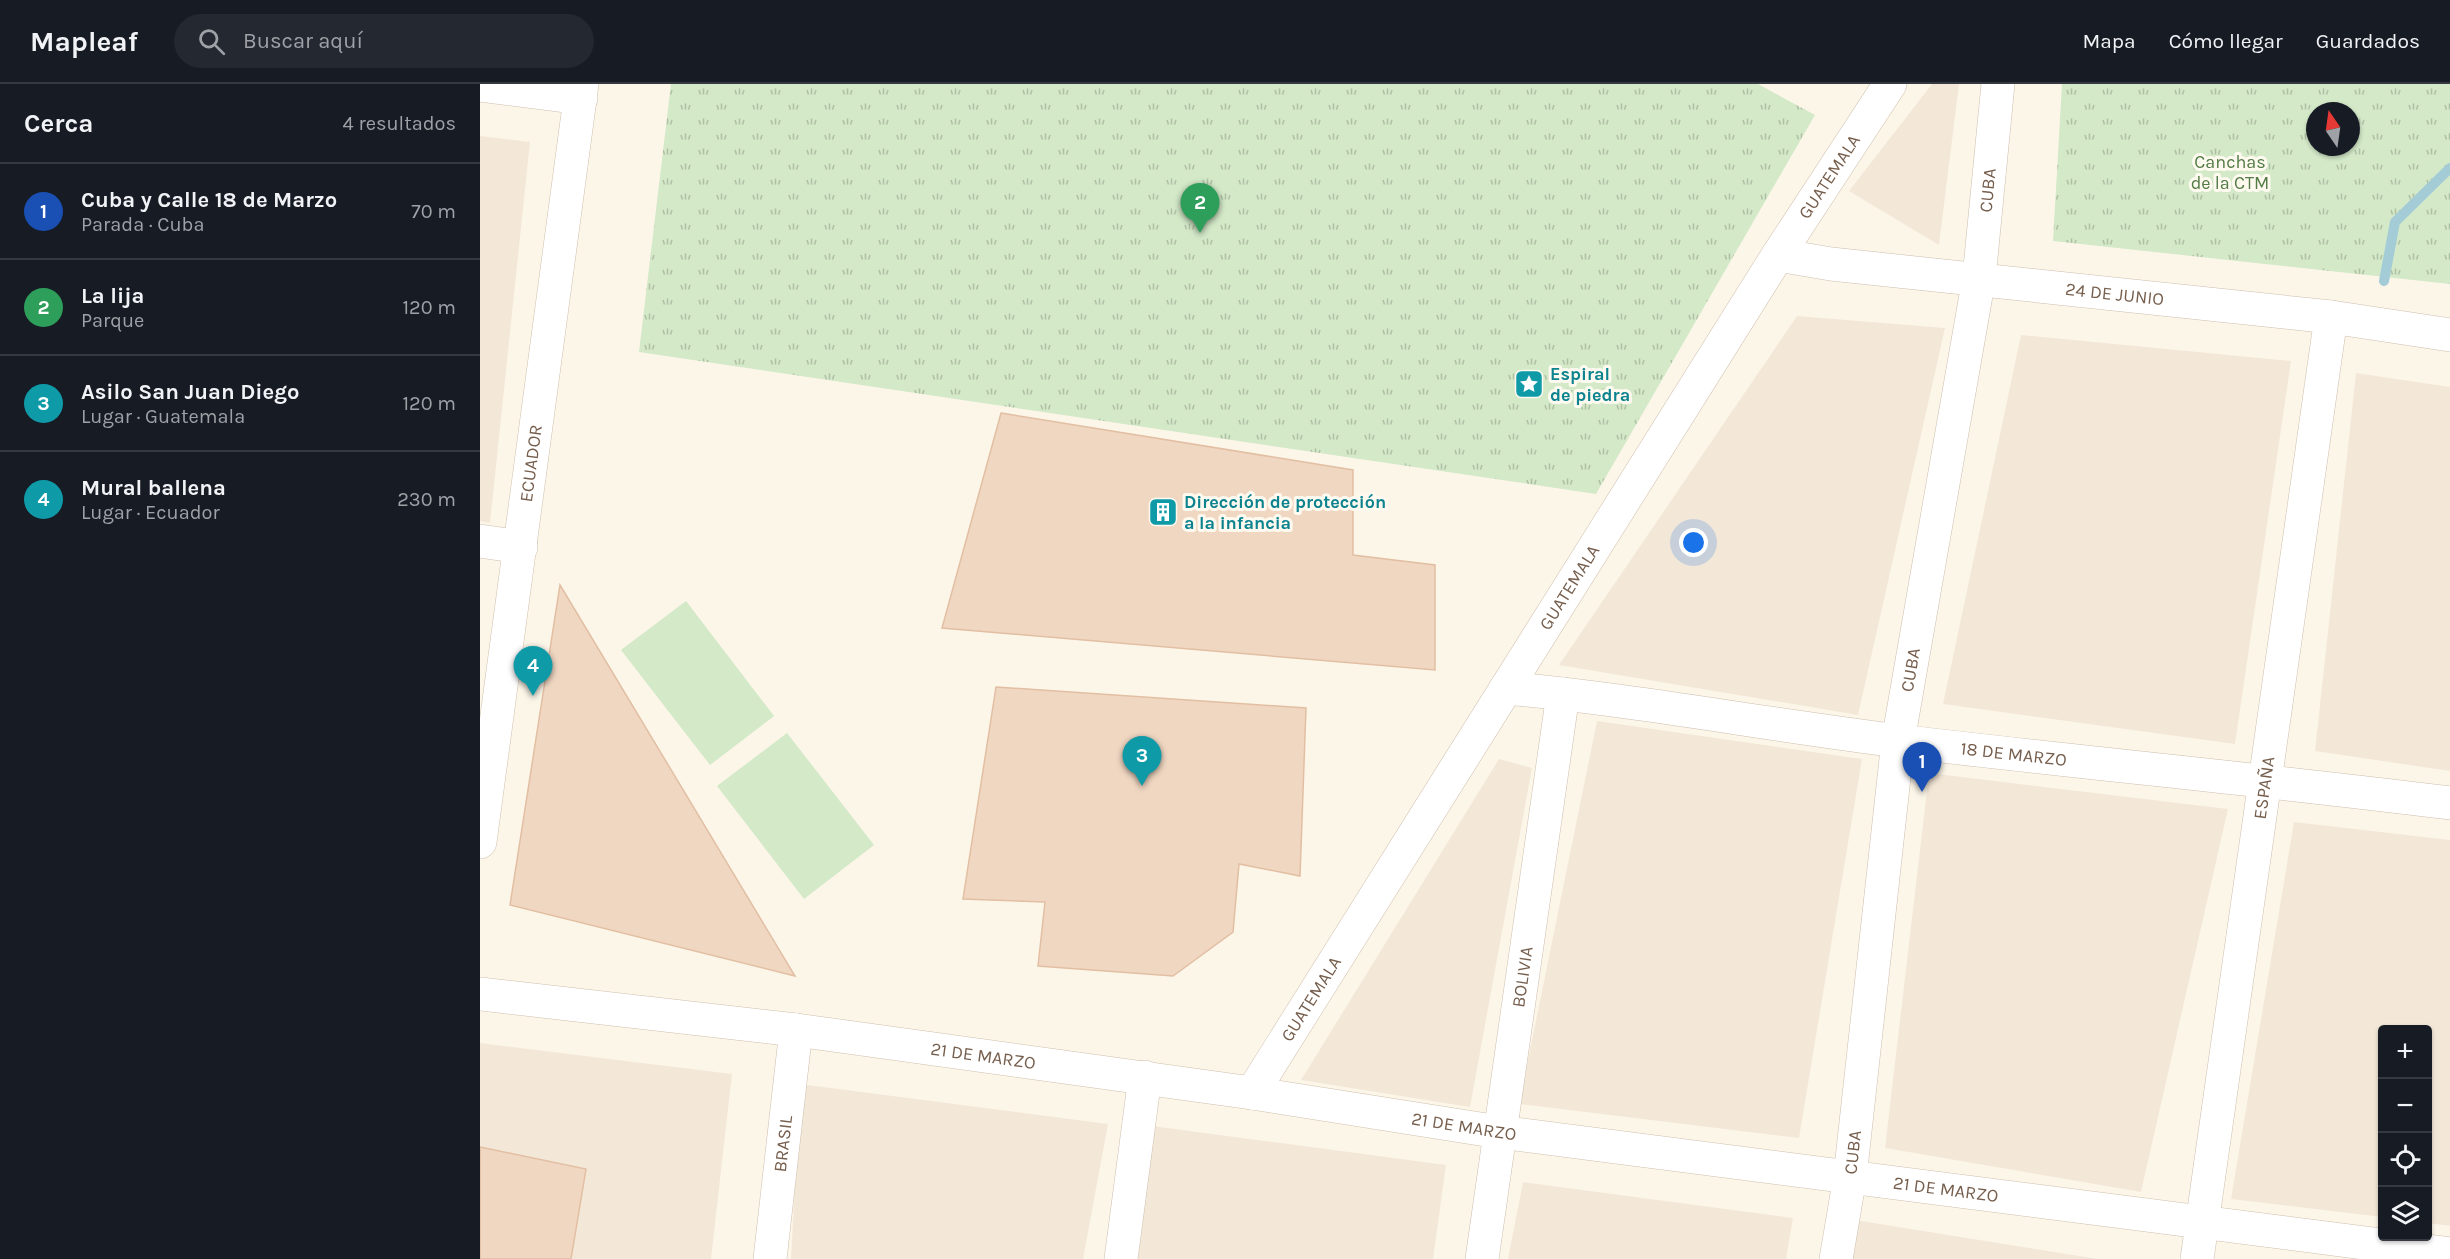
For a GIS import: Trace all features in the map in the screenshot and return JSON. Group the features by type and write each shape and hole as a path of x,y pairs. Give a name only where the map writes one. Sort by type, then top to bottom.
{"street":[{"name":"GUATEMALA","path":"1252,1093 1778,255 1890,84"},
{"name":"CUBA","path":"1836,1259 1850,1177 1898,741 1979,278 1998,84"},
{"path":"480,85 582,91"},
{"name":"ECUADOR","path":"480,842 582,91"},
{"name":"24 DE JUNIO","path":"1778,255 1831,264 2331,317 2450,335"},
{"name":"ESPAÑA","path":"2197,1259 2331,317"},
{"path":"480,541 521,547"},
{"name":"18 DE MARZO","path":"1506,688 1563,693 1898,741 2265,780 2450,803"},
{"name":"BOLIVIA","path":"1482,1259 1563,693"},
{"name":"21 DE MARZO","path":"480,994 796,1030 1145,1077 1499,1132 2450,1254"},
{"name":"BRASIL","path":"771,1259 796,1030"},
{"path":"1121,1259 1145,1077"}],"shaded area":[{"path":"1932,84 1959,84 1939,245 1849,191"},
{"path":"480,136 530,142 490,523 480,521"},
{"path":"1797,316 1945,328 1858,715 1559,665"},
{"path":"2021,335 2291,361 2235,744 1943,704"},
{"path":"2356,373 2450,387 2450,771 2315,751"},
{"path":"1597,721 1862,759 1799,1138 1519,1104"},
{"path":"1499,759 1532,768 1470,1107 1301,1080"},
{"path":"1929,773 2228,809 2141,1192 1885,1148"},
{"path":"2294,822 2450,840 2450,1226 2432,1224 2432,1025 2378,1025 2378,1217 2231,1199"},
{"path":"480,1043 732,1074 711,1259 480,1259"},
{"path":"800,1084 1108,1124 1083,1259 791,1259"},
{"path":"1145,1125 1446,1165 1433,1259 1128,1259"},
{"path":"1523,1182 1793,1218 1786,1259 1508,1259"},
{"path":"1855,1220 2098,1259 1849,1259"}],"green space":[{"path":"671,84 1758,84 1815,115 1596,494 639,352"},
{"name":"Canchas de la CTM","path":"2062,84 2450,84 2450,284 2053,241"},
{"path":"686,601 774,716 710,765 621,650"},
{"path":"787,733 874,845 804,899 717,786"}],"building":[{"name":"Dirección de protección a la infancia","path":"1001,413 1353,470 1353,555 1435,565 1435,670 942,628"},
{"path":"560,585 795,976 510,905"},
{"path":"996,687 1306,708 1300,876 1239,864 1233,932 1173,976 1038,966 1045,902 963,899"},
{"path":"480,1147 586,1169 571,1259 480,1259"}],"waterway":[{"path":"2384,281 2395,222 2450,168"}],"place":[{"name":"La lija","path":"1200,233"},
{"name":"Espiral de piedra","path":"1529,384"},
{"name":"Dirección de protección a la infancia","path":"1163,512"},
{"name":"Mural ballena","path":"533,696"},
{"name":"Asilo San Juan Diego","path":"1142,786"},
{"name":"Cuba y Calle 18 de Marzo","path":"1922,792"}]}
